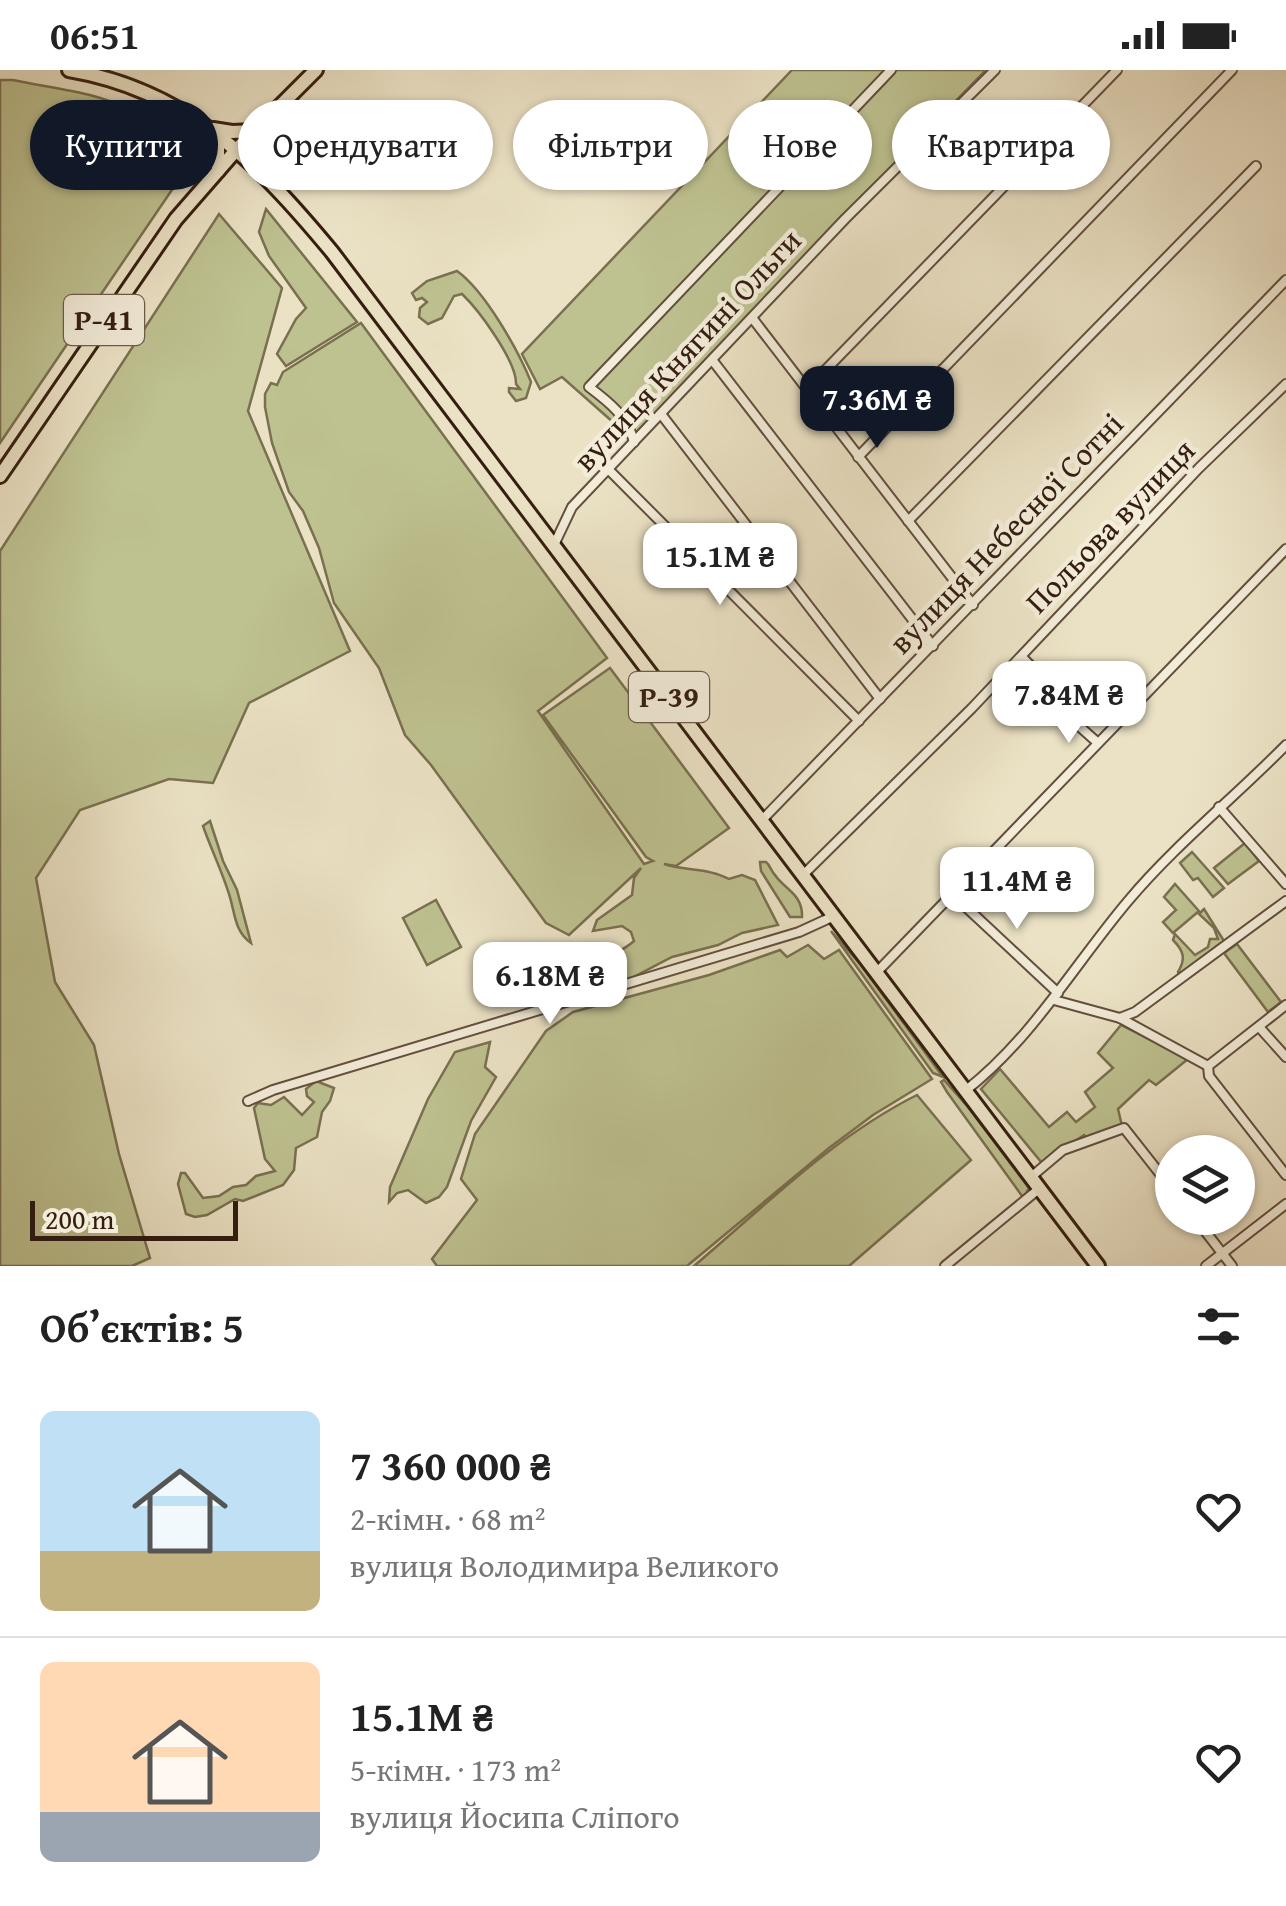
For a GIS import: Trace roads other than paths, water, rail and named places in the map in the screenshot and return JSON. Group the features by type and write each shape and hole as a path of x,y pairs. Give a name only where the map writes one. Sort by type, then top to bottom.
{"main road":[{"name":"Р-39","path":"69,70 136,88 162,100"},
{"name":"Р-41","path":"286,100 316,70"},
{"name":"Р-39","path":"218,134 237,149"},
{"name":"Р-41","path":"218,171 237,149"},
{"path":"218,171 238,168"},
{"name":"Р-41","path":"0,476 122,294 201,190"},
{"name":"Р-39","path":"277,190 332,252 1098,1266"}],"street":[{"path":"634,442 631,428 621,415 588,387 891,70"},
{"name":"вулиця Княгині Ольги","path":"554,546 572,507 845,219 995,70"},
{"path":"807,389 1117,70"},
{"path":"858,457 1232,70"},
{"path":"908,521 1256,166"},
{"name":"вулиця Небесної Сотні","path":"762,820 1286,280"},
{"path":"753,319 973,605"},
{"path":"713,362 932,646"},
{"name":"Польова вулиця","path":"804,874 1022,657 1199,468 1286,384"},
{"path":"662,414 880,699"},
{"path":"608,469 859,721"},
{"path":"877,972 1286,549"},
{"path":"1022,657 1036,671 1052,702 1098,743"},
{"path":"965,1092 1056,997 1130,898 1286,745"},
{"path":"1220,807 1286,884"},
{"path":"952,894 1056,997 1120,1018 1208,1066"},
{"path":"1120,1018 1135,1012 1286,901"},
{"path":"248,1102 273,1090 799,932 835,916"},
{"path":"1208,1066 1286,1005"},
{"path":"1260,1028 1286,1056"},
{"path":"1208,1066 1210,1076 1286,1175"},
{"path":"945,1266 1035,1182 1043,1168 1063,1150 1124,1128 1155,1167"},
{"path":"1206,1266 1286,1204"},
{"path":"1208,1235 1232,1266"}]}
